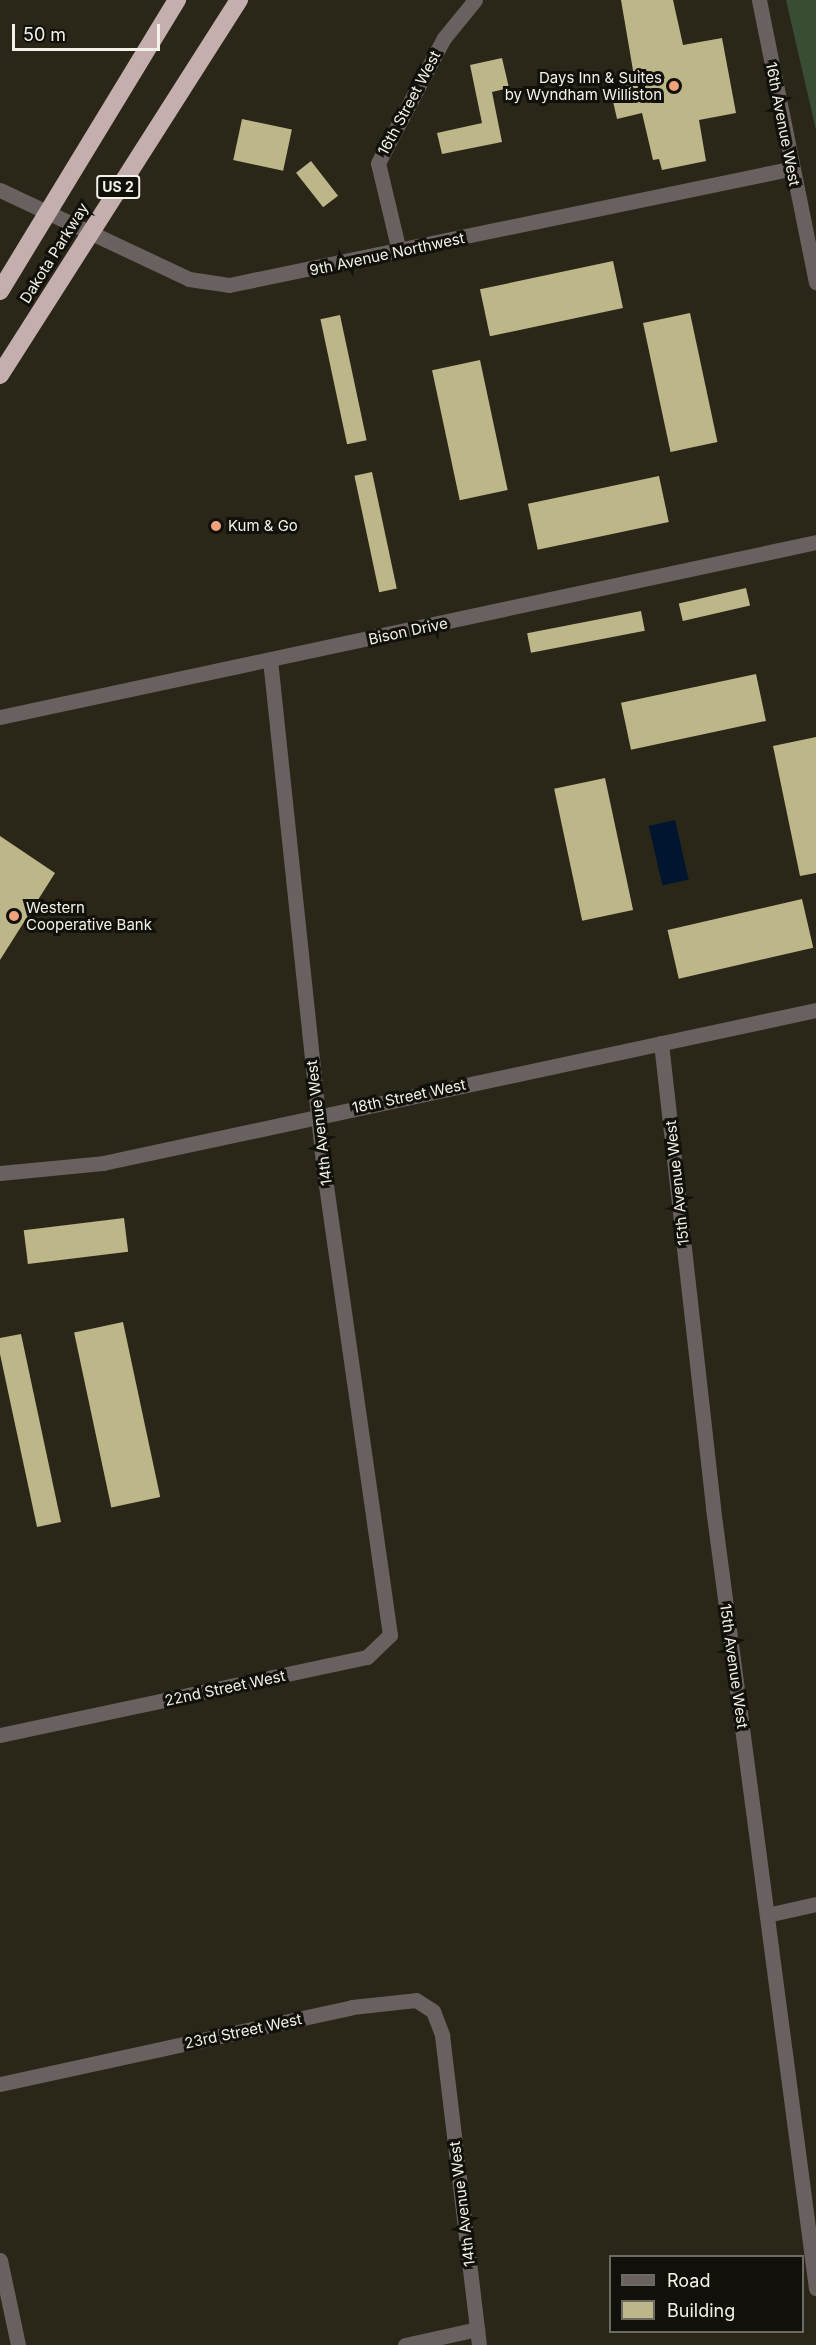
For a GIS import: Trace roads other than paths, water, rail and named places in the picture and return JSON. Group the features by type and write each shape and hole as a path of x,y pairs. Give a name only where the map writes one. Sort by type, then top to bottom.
{"highway":[{"name":"Dakota Parkway","path":"0,291 177,0"},
{"name":"Dakota Parkway","path":"0,375 89,231 239,0"}],"street":[{"name":"16th Street West","path":"399,251 378,162 444,38 475,0"},
{"name":"16th Avenue West","path":"759,0 789,169 806,223 816,282"},
{"name":"9th Avenue Northwest","path":"0,190 189,279 229,285 789,169"},
{"name":"Bison Drive","path":"0,717 816,542"},
{"name":"14th Avenue West","path":"270,660 317,1116 385,1583"},
{"name":"18th Street West","path":"0,1173 103,1163 816,1010"},
{"name":"15th Avenue West","path":"661,1043 713,1508 816,2288"},
{"name":"22nd Street West","path":"0,1735 367,1657 390,1635 385,1583"},
{"path":"767,1915 816,1904"},
{"name":"23rd Street West","path":"0,2084 352,2007 416,2000 433,2011 446,2062"},
{"name":"14th Avenue West","path":"446,2062 479,2345"},
{"path":"0,2260 18,2345"},
{"path":"405,2345 477,2329"}],"water":[{"path":"675,820 689,879 662,886 649,826"}],"place":[{"name":"Days Inn & Suites by Wyndham Williston","path":"674,86"},
{"name":"Kum & Go","path":"216,526"},
{"name":"Western Cooperative Bank","path":"14,916"}]}
